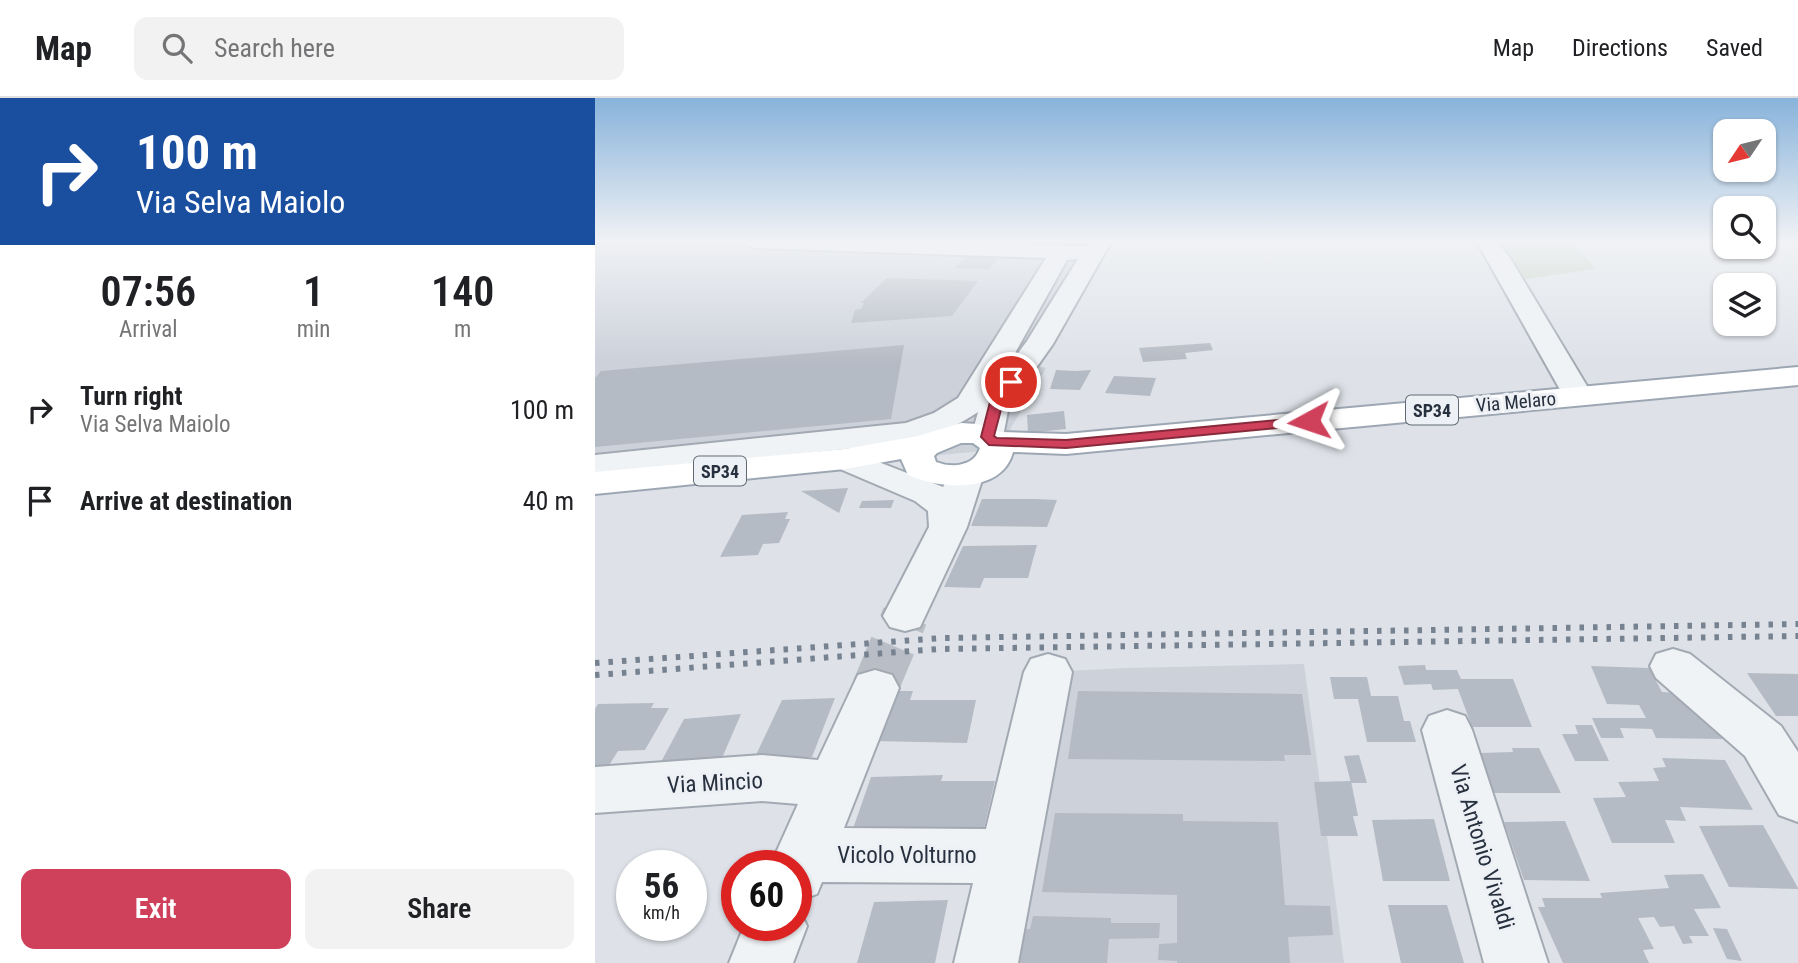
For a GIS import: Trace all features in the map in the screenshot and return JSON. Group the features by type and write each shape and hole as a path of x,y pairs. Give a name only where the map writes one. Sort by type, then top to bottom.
{"main road":[{"name":"Via Melaro","path":"595,483 845,460 892,463 935,450 952,476 985,453 1798,376"}],"street":[{"path":"595,465 911,432 960,412 969,404 1043,282"},
{"path":"935,450 996,402 1039,344 1072,282"},
{"path":"1513,282 1578,396"},
{"path":"1008,343 1039,344"},
{"path":"905,616 985,453 996,402"},
{"path":"845,460 928,493 946,508 948,527"},
{"path":"1673,666 1763,741 1798,798"},
{"path":"986,963 1048,672"},
{"path":"806,850 875,688"},
{"name":"Via Antonio Vivaldi","path":"1447,730 1516,963"},
{"name":"Via Mincio","path":"595,790 762,779 834,784"},
{"name":"Vicolo Volturno","path":"812,864 1009,856"},
{"path":"761,963 770,941"}],"shaded area":[{"path":"595,282 1077,282 1037,366 1046,368 1005,438 1006,449 595,486"},
{"path":"1304,664 1344,963 963,963 1029,673"}],"building":[{"path":"882,282 977,282 952,316 851,323 855,310 861,309 864,303 861,303"},
{"path":"1210,343 1213,350 1185,353 1187,359 1143,362 1139,348"},
{"path":"904,345 891,419 595,447 595,378 601,371"},
{"path":"1056,370 1091,370 1080,390 1050,389"},
{"path":"1114,376 1156,378 1150,396 1105,393"},
{"path":"1064,411 1066,429 1028,433 1027,415"},
{"path":"848,488 839,513 801,491"},
{"path":"982,499 1057,500 1047,527 971,526"},
{"path":"894,500 891,508 859,508 862,501"},
{"path":"788,512 785,519 790,519 779,543 763,544 758,555 720,557 742,515"},
{"path":"1037,545 1028,578 984,578 980,588 944,587 963,546"},
{"path":"1425,665 1426,670 1457,670 1461,679 1513,679 1532,727 1472,727 1458,689 1433,690 1431,684 1404,685 1398,666"},
{"path":"1591,666 1649,668 1662,692 1697,694 1723,739 1656,738 1652,729 1620,728 1624,738 1601,738 1592,718 1646,718 1639,705 1607,704"},
{"path":"1747,673 1798,674 1798,716 1776,716"},
{"path":"1330,677 1367,677 1371,696 1398,696 1404,721 1410,721 1416,742 1367,742 1358,699 1334,699"},
{"path":"891,691 913,691 910,700 976,700 967,743 872,741"},
{"path":"1078,691 1302,694 1311,755 1284,755 1285,761 1068,759"},
{"path":"835,698 812,757 755,757 782,700"},
{"path":"654,703 651,708 669,708 645,750 618,751 606,770 595,770 595,709 598,704"},
{"path":"741,714 716,772 653,777 684,719"},
{"path":"1575,725 1592,725 1609,761 1575,761 1562,734 1578,734"},
{"path":"1512,748 1539,748 1561,793 1493,793 1479,753 1513,752"},
{"path":"1359,755 1367,783 1351,783 1344,756"},
{"path":"1662,758 1725,760 1753,810 1680,807 1686,821 1665,820 1675,843 1612,843 1593,798 1626,797 1618,782 1659,781 1653,768 1666,767"},
{"path":"943,775 941,781 995,781 981,841 848,843 871,777"},
{"path":"1351,781 1358,816 1353,816 1358,836 1321,836 1314,782"},
{"path":"1055,813 1183,814 1183,821 1278,822 1285,905 1330,906 1333,935 1288,937 1290,963 1177,963 1158,960 1159,944 1177,943 1177,895 1042,892"},
{"path":"1434,819 1450,881 1383,881 1372,820"},
{"path":"1565,821 1590,881 1524,880 1504,822"},
{"path":"1763,825 1798,889 1729,887 1699,826"},
{"path":"1703,874 1721,908 1694,909 1709,936 1689,936 1693,943 1683,944 1674,926 1660,927 1654,917 1638,918 1654,949 1643,950 1649,963 1563,963 1538,907 1545,907 1542,898 1602,898 1600,893 1669,888 1664,875"},
{"path":"948,900 935,963 857,963 874,902"},
{"path":"1388,905 1447,905 1464,963 1401,963"},
{"path":"1033,916 1111,918 1111,923 1160,923 1159,938 1109,939 1107,963 1019,963 1025,929 1030,929"},
{"path":"1713,928 1727,929 1742,961 1727,959"}],"tunnel":[{"path":"875,688 905,616"}],"railway":[{"path":"595,663 943,638 1798,624"},
{"path":"595,675 939,649 1798,636"}],"route":[{"path":"1011,382 996,402 987,437 994,442 1066,444 1309,421"}]}
